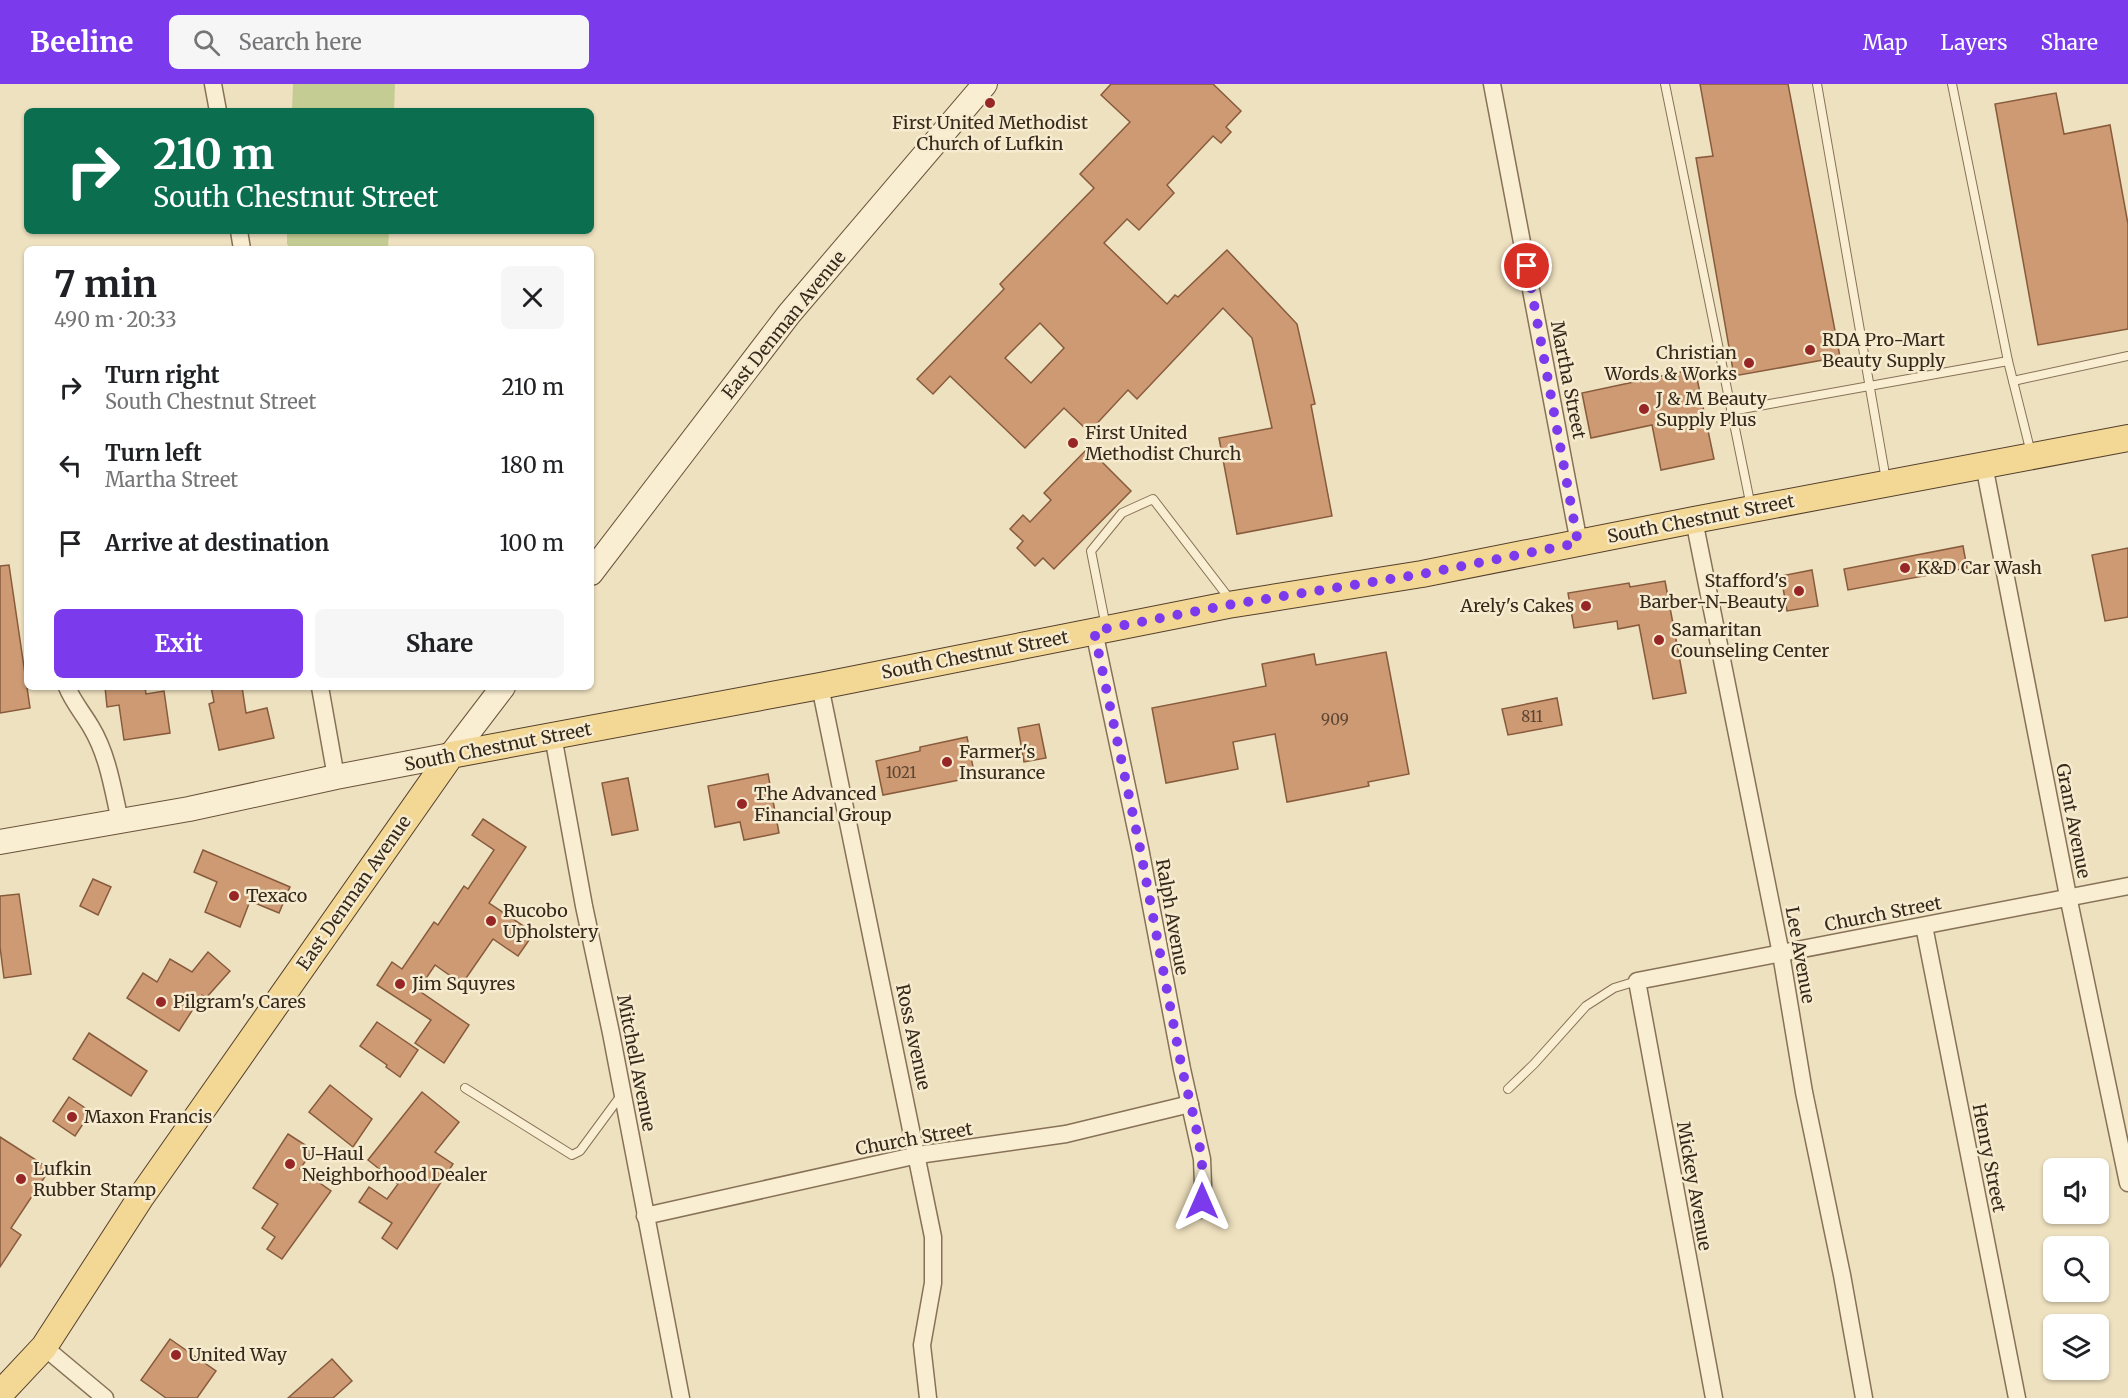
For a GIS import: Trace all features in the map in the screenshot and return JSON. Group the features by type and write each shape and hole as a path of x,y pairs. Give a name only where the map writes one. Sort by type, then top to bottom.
{"main road":[{"name":"East Denman Avenue","path":"594,569 789,314 985,84"},
{"name":"South Chestnut Street","path":"0,842 189,809 336,777 820,686 1234,604 1422,574 2128,438"},
{"name":"East Denman Avenue","path":"0,1394 44,1347 141,1197 450,755 501,690"}],"street":[{"path":"213,84 217,108"},
{"name":"Martha Street","path":"1492,84 1578,543"},
{"name":"Grant Avenue","path":"1984,465 2068,896 2128,1183"},
{"name":"Lee Avenue","path":"1694,520 1781,954 1804,1092 1842,1275 1864,1398"},
{"name":"Ralph Avenue","path":"1100,630 1202,1159 1203,1185 1199,1210"},
{"name":"Ross Avenue","path":"820,686 933,1237 933,1283 922,1345 928,1398"},
{"path":"68,690 92,728 108,768 120,821"},
{"path":"321,690 336,777"},
{"name":"Mitchell Avenue","path":"553,736 584,906 681,1398"},
{"name":"Church Street","path":"1637,981 2128,886"},
{"name":"Henry Street","path":"1924,926 2017,1398"},
{"name":"Mickey Avenue","path":"1637,981 1714,1398"},
{"name":"Church Street","path":"645,1216 918,1155 1066,1134 1190,1104"},
{"path":"44,1347 105,1398"}],"lane":[{"path":"1665,84 1752,509"},
{"path":"1817,84 1864,342 1869,386 1887,484"},
{"path":"1952,84 2008,361 2032,456"},
{"path":"2013,381 2128,356"},
{"path":"1731,411 2008,361"},
{"path":"1100,630 1091,551 1122,513 1153,499 1234,604"},
{"name":"Church Street","path":"1508,1089 1534,1064 1586,1006 1614,988 1637,981"},
{"path":"465,1088 572,1155 579,1151 622,1094"}],"green space":[{"path":"293,84 395,84 394,108 292,108"},
{"path":"287,234 389,234 388,246 289,246"}],"building":[{"path":"1111,84 1213,84 1241,111 1226,127 1231,132 1221,143 1213,136 1167,185 1174,193 1139,230 1127,219 1104,243 1167,304 1175,295 1178,297 1227,250 1297,324 1315,404 1311,405 1332,516 1237,534 1219,438 1272,428 1252,338 1223,308 1137,399 1128,390 1089,432 1064,408 1025,448 950,376 933,394 917,379 1004,289 1000,284 1094,188 1080,174 1130,122 1101,95","holes":["1040,323 1064,348 1031,383 1005,358"]},
{"path":"1700,84 1788,84 1840,357 1734,376 1696,158 1713,156"},
{"path":"2056,93 2064,134 2110,125 2128,224 2128,329 2038,345 1995,104"},
{"name":"J & M Beauty Supply Plus","path":"1695,369 1714,459 1661,470 1652,425 1591,438 1582,393"},
{"path":"1088,448 1131,491 1054,569 1043,558 1035,566 1017,548 1023,541 1010,529 1023,515 1030,522 1051,500 1044,493"},
{"name":"K&D Car Wash","path":"1963,546 1967,568 1848,590 1844,569"},
{"path":"2128,548 2128,617 2105,621 2092,555"},
{"path":"9,565 24,667 24,690 27,690 30,708 0,713 0,566"},
{"name":"Stafford's Barber-N-Beauty","path":"1812,570 1818,606 1787,611 1781,576"},
{"name":"Samaritan Counseling Center","path":"1665,581 1686,693 1653,699 1639,625 1618,629 1617,621 1574,628 1568,593 1629,583 1630,587"},
{"path":"1386,652 1409,774 1368,782 1369,786 1287,802 1275,734 1233,742 1238,769 1166,783 1152,708 1266,686 1262,664 1314,654 1316,665"},
{"path":"105,690 145,690 146,694 164,691 170,733 124,740 119,705 107,707"},
{"path":"212,690 242,690 246,713 267,708 274,738 219,750 209,704 214,702"},
{"path":"1557,698 1562,725 1508,735 1502,709"},
{"path":"1039,724 1046,758 1024,762 1018,728"},
{"path":"967,737 975,777 883,795 876,761 920,751 920,747"},
{"name":"The Advanced Financial Group","path":"768,774 779,833 744,840 740,822 715,827 708,786"},
{"path":"628,778 638,830 612,835 602,783"},
{"path":"483,819 526,847 489,903 534,933 518,956 493,939 462,984 435,965 418,990 469,1025 444,1063 415,1043 431,1020 377,985 392,962 402,969 434,922 438,925 464,886 468,889 494,850 472,835"},
{"path":"203,850 290,887 279,913 250,901 240,927 205,912 217,882 194,872"},
{"path":"93,879 111,887 98,915 80,906"},
{"path":"19,894 31,974 4,978 0,947 0,896"},
{"path":"208,952 230,971 206,998 202,995 179,1031 127,998 143,973 157,982 170,959 192,972"},
{"path":"377,1022 418,1050 400,1077 360,1046"},
{"path":"89,1033 147,1071 131,1096 73,1059"},
{"path":"330,1085 372,1119 353,1147 309,1112"},
{"path":"422,1092 459,1122 435,1152 453,1164 397,1249 382,1238 392,1223 359,1202 369,1187 387,1199 398,1184 368,1160"},
{"name":"Maxon Francis","path":"69,1097 91,1112 75,1136 53,1121"},
{"path":"288,1134 313,1150 300,1169 331,1191 282,1259 267,1249 275,1237 262,1228 278,1204 253,1188"},
{"name":"Lufkin Rubber Stamp","path":"0,1137 50,1169 11,1228 21,1235 0,1267"},
{"name":"United Way","path":"170,1339 216,1371 197,1398 166,1398 141,1380"},
{"path":"332,1359 352,1381 333,1398 288,1398"}],"place":[{"name":"First United Methodist Church of Lufkin","path":"990,103"},
{"name":"RDA Pro-Mart Beauty Supply","path":"1810,350"},
{"name":"Christian Words & Works","path":"1749,363"},
{"name":"J & M Beauty Supply Plus","path":"1644,409"},
{"name":"First United Methodist Church","path":"1073,443"},
{"name":"K&D Car Wash","path":"1905,568"},
{"name":"Stafford's Barber-N-Beauty","path":"1799,591"},
{"name":"Arely's Cakes","path":"1586,606"},
{"name":"Samaritan Counseling Center","path":"1659,640"},
{"name":"Farmer's Insurance","path":"947,762"},
{"name":"The Advanced Financial Group","path":"742,804"},
{"name":"Texaco","path":"234,896"},
{"name":"Rucobo Upholstery","path":"491,921"},
{"name":"Jim Squyres","path":"400,984"},
{"name":"Pilgram's Cares","path":"161,1002"},
{"name":"Maxon Francis","path":"72,1117"},
{"name":"U-Haul Neighborhood Dealer","path":"290,1164"},
{"name":"Lufkin Rubber Stamp","path":"21,1179"},
{"name":"United Way","path":"176,1355"}],"route":[{"path":"1202,1201 1202,1159 1195,1122 1164,983 1140,848 1094,631 1228,605 1422,574 1578,543 1527,266"}]}
